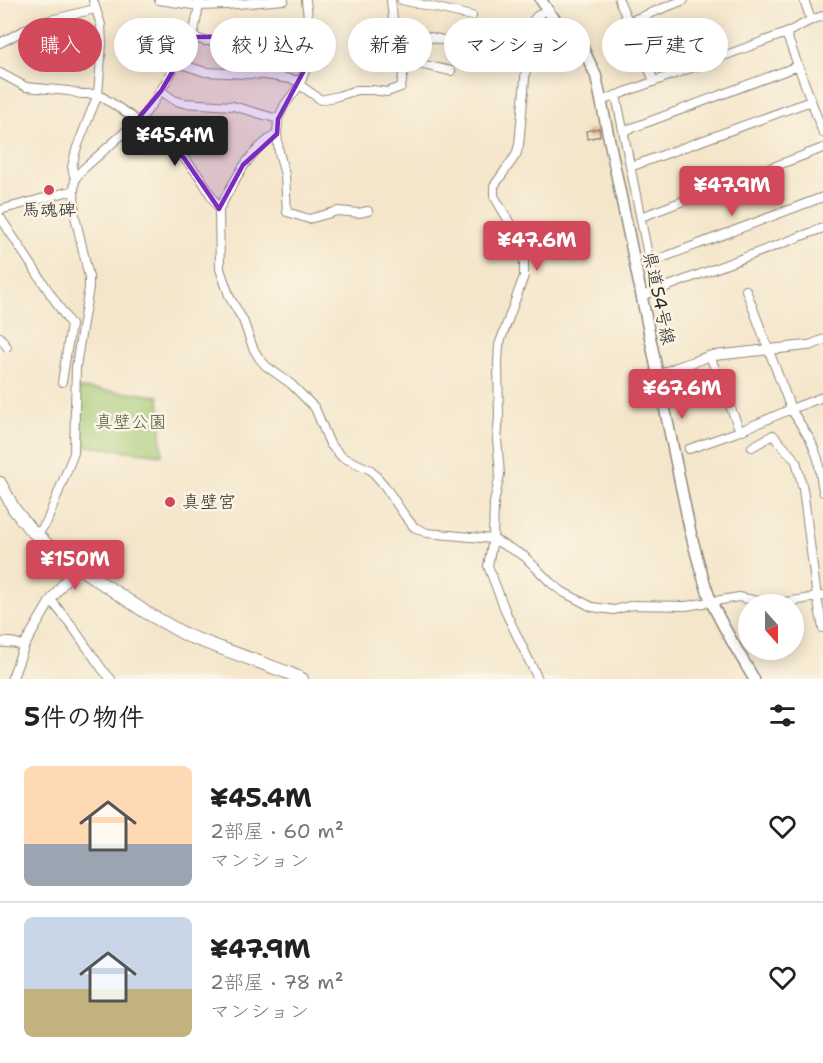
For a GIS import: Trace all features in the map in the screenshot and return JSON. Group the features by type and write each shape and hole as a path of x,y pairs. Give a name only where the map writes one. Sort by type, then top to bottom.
{"main road":[{"name":"県道54号線","path":"544,5 583,48 596,76 698,561 712,602 754,679"},
{"path":"0,483 22,521 76,567 188,636 302,679"}],"street":[{"path":"35,534 41,530 47,520 74,453 76,374 89,277 75,216 75,179 72,163 98,94 102,44 101,25 93,0"},
{"path":"159,0 226,5 284,0"},
{"path":"306,0 308,18"},
{"path":"391,0 393,18"},
{"path":"402,0 472,16"},
{"path":"619,0 626,18"},
{"path":"638,18 684,0"},
{"path":"804,0 811,20"},
{"path":"196,18 199,3"},
{"path":"538,679 507,615 488,566 493,538 494,503 500,474 497,439 499,345 524,276 521,242 494,196 495,186 516,156 519,145 531,24 544,5"},
{"path":"0,43 38,23 95,9"},
{"path":"601,100 786,33 823,16"},
{"path":"786,33 823,133"},
{"path":"624,131 798,66"},
{"path":"198,69 206,72 266,75 300,83 321,100 357,90 387,92 401,87 404,72"},
{"path":"75,179 82,170 143,116 173,72"},
{"path":"304,72 278,119 277,134 285,175 287,212 309,219 338,211 359,213 368,211"},
{"path":"650,72 654,81"},
{"path":"0,73 26,87 98,94 184,158 200,177 219,209"},
{"path":"161,91 183,103 233,106 278,119"},
{"path":"616,95 657,290"},
{"path":"630,167 811,101"},
{"path":"277,134 267,140 243,165 219,209 220,269 230,298 243,320 253,348 266,366 291,384 315,408 330,444 342,458 370,470 384,485 414,527 427,533 493,538 524,556 563,592 592,607 614,610 633,605 686,606 738,597"},
{"path":"641,217 823,148"},
{"path":"0,210 74,190"},
{"path":"651,262 823,196"},
{"path":"0,217 71,325 81,328"},
{"path":"642,296 823,228"},
{"path":"746,290 791,409 821,458 823,492"},
{"path":"62,382 71,325"},
{"path":"0,337 7,347"},
{"path":"658,376 710,356 811,345 823,340"},
{"path":"710,356 740,431"},
{"path":"689,449 823,397"},
{"path":"752,447 773,435 796,461 803,489 823,628"},
{"path":"12,679 24,646 51,600 76,567"},
{"path":"804,599 820,597"},
{"path":"51,600 111,679"},
{"path":"0,642 24,646"}],"highlighted area":[{"path":"310,36 308,63 278,119 277,134 243,165 219,209 184,158 136,121 161,91 193,37"}],"green space":[{"name":"真壁公園","path":"78,388 159,396 162,455 80,445"}],"building":[{"path":"599,128 600,136 587,139 586,131"}],"place":[{"name":"馬魂碑","path":"49,190"},
{"name":"真壁宮","path":"170,502"}]}
